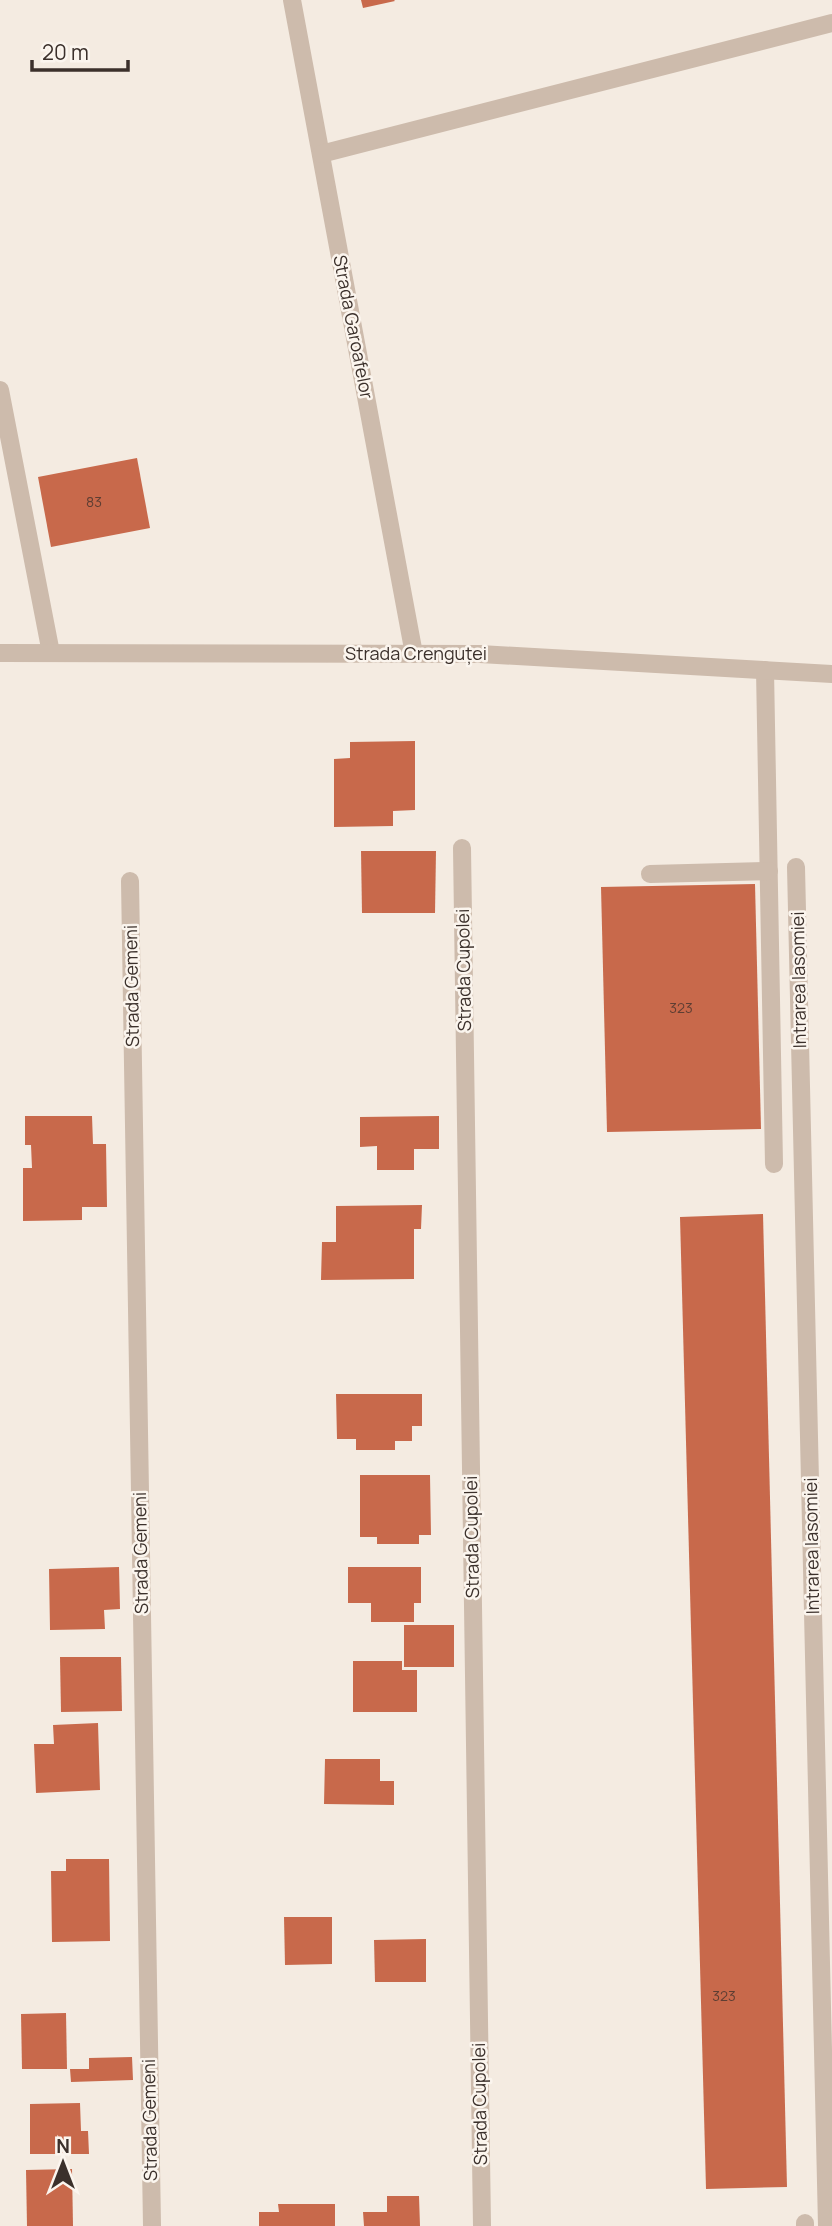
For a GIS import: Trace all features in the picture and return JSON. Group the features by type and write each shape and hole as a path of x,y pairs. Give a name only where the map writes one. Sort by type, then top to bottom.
{"street":[{"name":"Strada Garoafelor","path":"292,0 414,654"},
{"path":"321,154 832,23"},
{"path":"0,390 51,653"},
{"name":"Strada Crenguței","path":"0,653 493,654 832,674"},
{"path":"765,670 774,1164"},
{"name":"Strada Cupolei","path":"462,848 482,2226"},
{"name":"Intrarea Iasomiei","path":"796,867 827,2226"},
{"path":"650,874 769,871"},
{"name":"Strada Gemeni","path":"130,881 152,2226"}],"building":[{"path":"361,0 394,0 395,1 363,8"},
{"path":"137,458 150,528 51,547 38,477"},
{"path":"415,741 415,810 393,811 393,826 334,827 334,759 350,758 350,742"},
{"path":"361,851 436,851 435,913 362,913"},
{"path":"755,884 761,1129 607,1132 601,887"},
{"path":"25,1116 92,1116 93,1144 106,1144 107,1207 82,1207 82,1220 23,1221 23,1168 32,1168 31,1145 25,1145"},
{"path":"439,1116 439,1149 414,1149 414,1170 377,1170 377,1146 360,1147 360,1117"},
{"path":"422,1205 421,1229 414,1229 414,1279 321,1280 322,1242 336,1242 336,1206"},
{"path":"763,1214 787,2187 706,2189 680,1217"},
{"path":"336,1394 422,1394 422,1426 412,1426 412,1441 395,1441 395,1450 356,1450 356,1439 337,1439"},
{"path":"360,1475 430,1475 431,1535 419,1535 419,1544 377,1544 377,1537 360,1537"},
{"path":"119,1567 120,1609 104,1610 105,1629 50,1630 49,1569"},
{"path":"348,1567 421,1567 421,1603 414,1603 414,1622 371,1622 371,1603 348,1603"},
{"path":"404,1625 454,1625 454,1667 404,1667"},
{"path":"60,1657 121,1657 122,1711 61,1712"},
{"path":"353,1661 402,1661 402,1670 417,1670 417,1712 353,1712"},
{"path":"98,1723 100,1790 36,1793 34,1744 54,1744 53,1725"},
{"path":"325,1759 380,1759 380,1781 394,1781 394,1805 324,1804"},
{"path":"66,1859 109,1859 110,1941 52,1942 51,1871 66,1871"},
{"path":"284,1917 332,1917 332,1964 285,1965"},
{"path":"426,1939 426,1982 375,1982 374,1940"},
{"path":"66,2013 67,2069 22,2069 21,2014"},
{"path":"132,2057 133,2080 71,2082 70,2069 89,2069 89,2058"},
{"path":"80,2103 81,2131 88,2131 89,2154 30,2154 30,2104"},
{"path":"72,2169 73,2226 27,2226 26,2170"},
{"path":"387,2196 419,2196 420,2226 364,2226 363,2212 387,2212"},
{"path":"278,2204 335,2204 335,2226 259,2226 259,2212 279,2212"}]}
